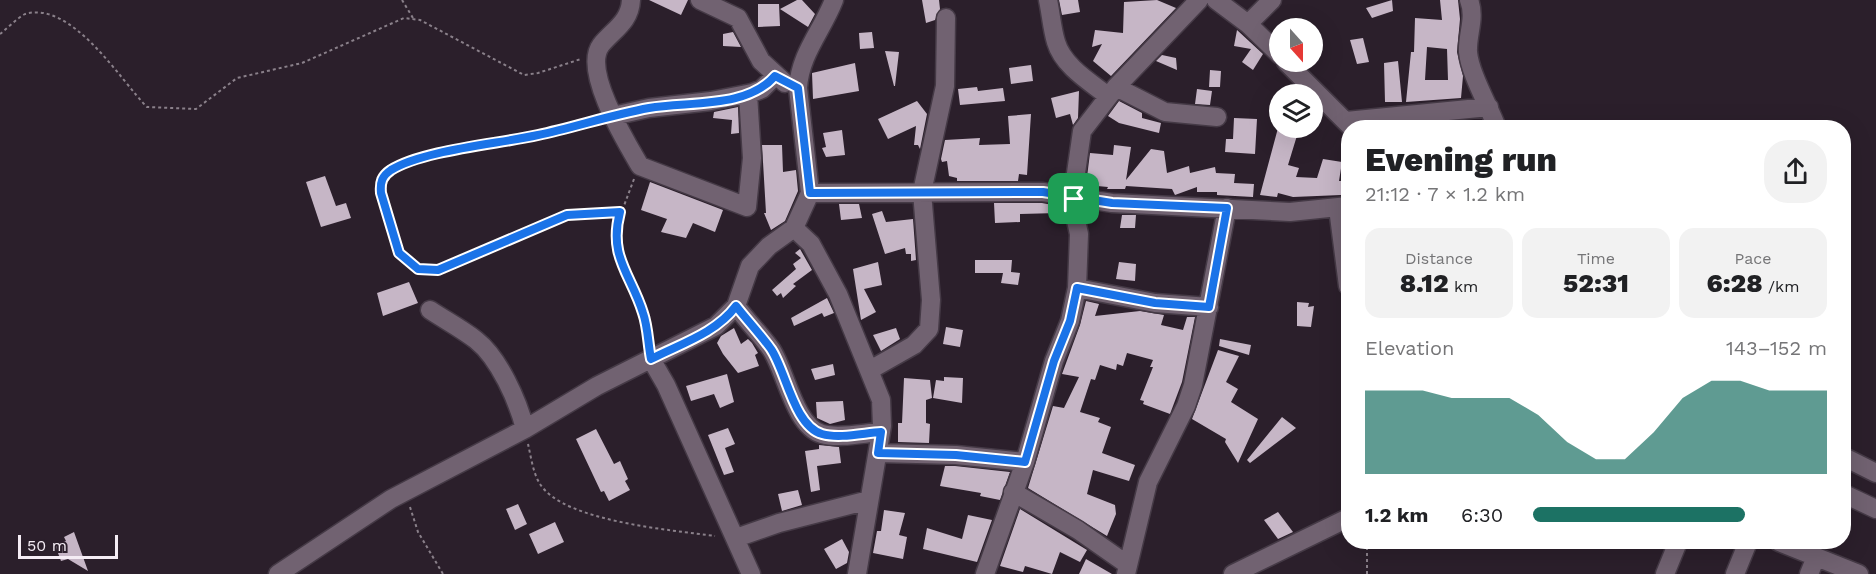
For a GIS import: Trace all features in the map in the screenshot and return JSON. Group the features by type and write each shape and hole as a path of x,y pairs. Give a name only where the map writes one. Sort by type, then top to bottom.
{"street":[{"path":"631,0 631,10 622,24 600,47 596,55 596,67 613,116 640,166 747,207 752,158 748,94"},
{"path":"700,0 738,18 761,61 775,76 798,88"},
{"path":"278,574 414,486 525,429 597,386 705,333 728,317 736,306 750,266 769,246 794,228 810,193 798,88 804,57 821,29 834,0"},
{"path":"1048,0 1056,43 1061,53 1075,69 1112,91 1165,112 1217,117"},
{"path":"985,574 1025,462 1054,361 1070,321 1077,288 1079,234 1074,199 1076,163 1082,131 1112,91 1199,0"},
{"path":"1216,0 1248,24 1269,44"},
{"path":"1248,24 1272,0"},
{"path":"1469,0 1473,26 1468,51 1494,120"},
{"path":"870,370 914,345 929,329 931,300 922,192 945,86 946,18"},
{"path":"1296,72 1345,120"},
{"path":"613,116 649,108 711,102 748,94 762,89 775,76"},
{"path":"1382,120 1489,107"},
{"path":"810,193 1043,192 1074,199 1290,212 1341,207"},
{"path":"1013,492 1127,569 1148,482 1186,406 1193,385 1227,208"},
{"path":"794,228 811,244 838,294 881,400 881,432 878,453 852,571"},
{"path":"1077,288 1155,303 1209,307"},
{"path":"736,306 771,350 800,413 809,425 819,433 829,435 881,432"},
{"path":"430,310 477,341 485,349 514,395 525,429"},
{"path":"651,359 666,385 751,574"},
{"path":"878,453 956,455 1025,462"},
{"path":"1851,460 1876,473"},
{"path":"1851,497 1876,509"},
{"path":"736,538 779,523 869,500"},
{"path":"1233,574 1341,521"},
{"path":"1665,574 1675,549"},
{"path":"1735,574 1745,549"},
{"path":"1796,549 1859,574"},
{"path":"1809,574 1816,557"}],"path":[{"path":"402,0 413,18 524,75 538,74 596,55"},
{"path":"0,34 27,13 49,12 77,24 100,47 130,90 147,107 196,109 237,78 302,63 391,23 413,18"},
{"path":"613,116 530,137 415,159 385,174 380,183 399,253 418,269 438,270 452,266 545,222 567,215 620,212"},
{"path":"640,166 620,212 616,227 616,246 623,271 643,311 651,359"},
{"path":"525,429 540,484 551,496 566,505 583,512 627,523 736,538"},
{"path":"414,486 410,507 413,519 430,556 443,574"},
{"path":"1367,549 1367,574"}],"building":[{"path":"649,0 688,0 681,15"},
{"path":"797,0 802,0 815,14 808,27 780,9"},
{"path":"922,0 939,0 940,9 935,20 926,23"},
{"path":"1059,0 1078,0 1080,12 1062,15"},
{"path":"1157,0 1176,8 1111,76 1093,61 1102,44 1092,47 1095,30 1123,33 1124,2"},
{"path":"1392,0 1393,11 1372,18 1366,8"},
{"path":"1440,0 1458,0 1460,19 1457,52 1463,76 1461,98 1406,102 1411,52 1414,52 1415,18 1442,20","holes":["1427,47 1447,49 1448,80 1425,80"]},
{"path":"758,4 779,4 780,26 758,27"},
{"path":"1237,30 1263,54 1253,70 1242,62 1251,49 1234,46"},
{"path":"733,32 741,47 723,46 723,34"},
{"path":"872,32 874,48 860,49 859,33"},
{"path":"1363,38 1369,62 1357,64 1350,40"},
{"path":"885,51 899,52 895,86 894,86"},
{"path":"1162,55 1176,58 1177,70 1156,61"},
{"path":"1398,61 1402,102 1385,102 1384,63"},
{"path":"855,63 859,91 813,99 812,73"},
{"path":"1031,65 1033,81 1011,84 1009,68"},
{"path":"1210,70 1221,71 1220,87 1209,87"},
{"path":"977,87 978,91 1003,88 1005,101 960,105 958,89"},
{"path":"1197,89 1212,91 1210,105 1195,104"},
{"path":"1079,91 1078,118 1073,125 1070,114 1056,118 1051,98"},
{"path":"917,101 927,114 920,149 918,145 914,145 916,126 888,139 878,119"},
{"path":"1119,101 1142,113 1142,118 1161,123 1159,133 1119,123 1108,116"},
{"path":"738,107 739,133 731,134 732,120 713,118 714,112"},
{"path":"1031,114 1027,175 1019,174 1018,181 957,181 957,178 949,176 947,161 942,162 941,159 945,140 980,138 979,145 1010,144 1008,116"},
{"path":"1234,118 1257,119 1255,154 1225,152 1226,139 1233,139"},
{"path":"842,130 845,155 826,157 822,148 826,147 823,133"},
{"path":"1275,138 1296,138 1288,165 1299,168 1296,177 1317,178 1323,159 1341,162 1339,181 1341,181 1341,195 1293,197 1278,193 1277,197 1260,195"},
{"path":"762,145 782,145 783,172 796,170 798,191 785,221 771,230 764,213 766,213"},
{"path":"1114,145 1131,147 1126,180 1151,149 1164,151 1167,173 1189,166 1190,173 1215,167 1216,173 1235,174 1234,183 1254,184 1253,197 1197,192 1197,187 1175,195 1172,189 1126,186 1125,189 1107,189 1108,187 1086,185 1090,153 1113,155"},
{"path":"325,176 336,206 346,203 351,218 321,227 306,182"},
{"path":"650,182 723,210 715,232 693,223 686,238 661,232 667,219 641,210"},
{"path":"994,203 1042,203 1058,206 1058,213 1020,214 1020,222 995,223"},
{"path":"839,204 859,204 862,218 841,220"},
{"path":"882,211 886,222 913,219 916,260 911,261 911,254 906,254 905,248 885,254 872,214"},
{"path":"1122,215 1136,215 1135,228 1120,228"},
{"path":"800,249 812,270 793,284 796,286 783,298 781,293 777,296 772,290 796,269 793,264 801,258 795,253"},
{"path":"975,260 1012,260 1011,272 1020,273 1018,285 1001,283 1003,273 975,273"},
{"path":"878,262 882,285 864,289 876,312 861,320 853,269"},
{"path":"1119,262 1136,264 1135,281 1116,279"},
{"path":"409,282 418,303 383,316 377,293"},
{"path":"827,298 834,313 824,317 822,313 794,326 791,318"},
{"path":"1086,301 1099,304 1095,316 1140,311 1164,315 1161,325 1183,330 1187,317 1195,317 1182,382 1170,414 1143,404 1144,401 1140,400 1153,367 1150,367 1153,360 1127,353 1123,366 1117,364 1116,370 1100,365 1095,380 1091,379 1080,412 1100,418 1098,422 1111,427 1102,453 1135,465 1129,481 1093,470 1087,494 1115,505 1116,514 1107,536 1028,488 1053,406 1064,408 1079,377 1062,374"},
{"path":"1297,302 1309,303 1308,307 1314,306 1311,327 1297,326"},
{"path":"946,327 963,330 960,347 943,344"},
{"path":"734,328 741,344 748,339 752,343 758,353 755,355 759,366 738,373 723,354 717,343 721,336"},
{"path":"896,328 900,339 881,351 873,335"},
{"path":"1220,339 1251,345 1249,355 1219,346"},
{"path":"1218,350 1239,356 1226,382 1238,389 1231,402 1258,419 1238,463 1225,442 1226,439 1192,419"},
{"path":"833,364 835,375 815,380 811,369"},
{"path":"727,374 734,402 720,408 714,394 691,401 686,386"},
{"path":"944,377 963,378 962,403 933,398 936,380 944,381"},
{"path":"904,378 930,380 932,398 926,400 926,423 930,424 929,443 898,442 898,423 902,423"},
{"path":"843,401 845,420 830,424 817,418 816,402"},
{"path":"1282,417 1296,428 1250,463 1247,460"},
{"path":"728,428 735,444 725,448 734,472 724,475 708,435"},
{"path":"596,429 614,464 620,461 630,490 609,501 604,491 601,492 576,439"},
{"path":"819,445 839,447 841,463 817,466 820,490 811,492 805,451 819,449"},
{"path":"945,466 1010,472 1000,500 980,496 981,493 940,486"},
{"path":"798,490 802,505 782,511 778,494"},
{"path":"518,504 527,524 515,530 506,509"},
{"path":"1020,509 1087,550 1080,562 1060,552 1052,574 1025,566 1023,572 1000,566"},
{"path":"884,510 905,513 899,535 907,537 903,559 873,553 877,531 881,531"},
{"path":"1278,512 1293,532 1278,539 1264,520"},
{"path":"968,515 992,520 977,562 923,549 927,528 962,539"},
{"path":"555,522 564,542 538,554 529,534"},
{"path":"74,532 88,571 68,559 61,561 55,545 66,541 64,537"},
{"path":"842,539 849,552 847,563 836,569 824,549"},
{"path":"1086,559 1112,574 1079,574"}],"route":[{"path":"775,76 784,83 798,88 810,193 849,191 985,194 1043,192 1074,199 1153,206 1227,208 1210,290 1209,307 1155,303 1077,288 1070,321 1054,361 1025,462 956,455 878,453 881,432 829,435 819,433 800,413 771,350 736,306 728,317 705,333 651,359 643,311 623,271 616,246 616,227 620,212 567,215 545,222 452,266 438,270 418,269 408,263 399,253 380,183 385,174 415,159 540,135 649,108 732,98 762,89 775,76"}]}
